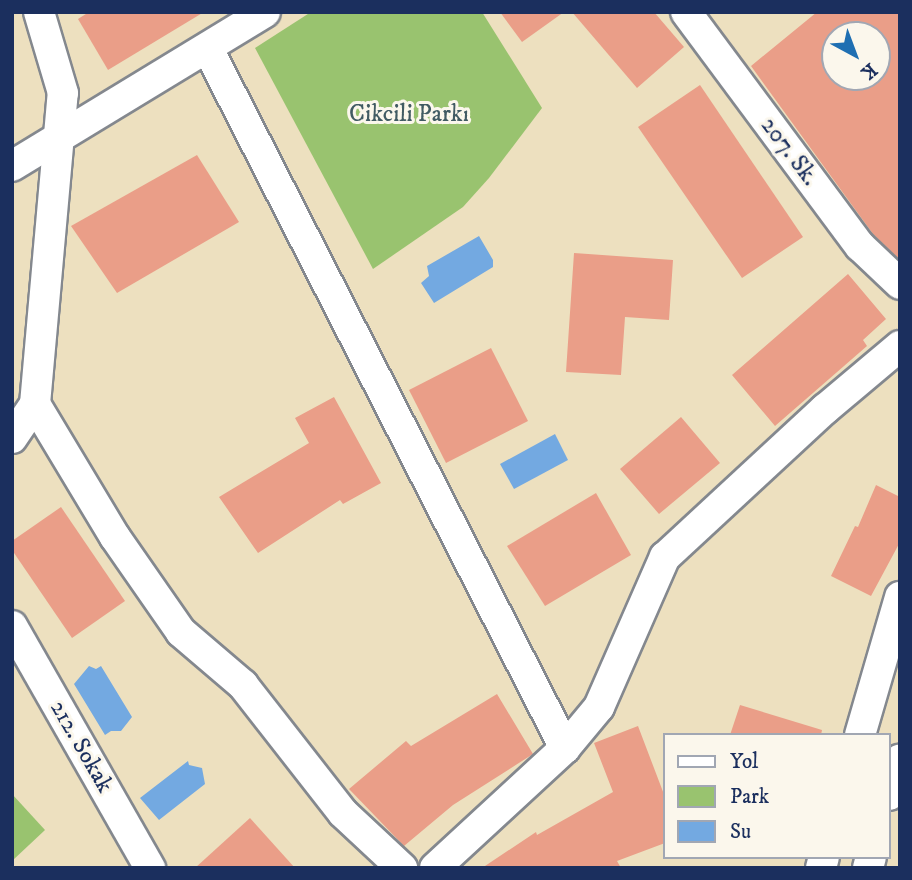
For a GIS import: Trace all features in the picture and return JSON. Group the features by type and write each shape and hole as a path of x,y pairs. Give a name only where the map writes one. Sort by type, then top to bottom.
{"street":[{"path":"12,438 34,404 63,93 39,12"},
{"path":"12,166 265,12"},
{"name":"207. Sk.","path":"686,12 860,246 900,284"},
{"path":"208,49 565,748"},
{"path":"435,868 565,748 599,707 665,557 825,409 900,345"},
{"path":"34,404 115,537 181,632 243,685 343,813 402,868"},
{"path":"861,733 900,597"},
{"name":"212. Sokak","path":"12,626 150,868"},
{"path":"891,789 900,760"}],"green space":[{"name":"Cikcili Parkı","path":"311,12 482,12 542,108 489,178 463,207 373,269 255,48"},
{"path":"12,794 45,830 12,861"}],"water":[{"path":"479,236 493,260 493,267 434,303 421,283 429,276 427,266"},
{"path":"555,434 568,460 514,489 500,464"},
{"path":"89,666 96,669 101,666 132,717 121,731 111,731 105,735 74,684"},
{"path":"188,761 189,765 202,768 205,784 159,820 140,798"}],"building":[{"path":"89,12 204,12 108,70 78,19"},
{"path":"500,12 564,12 522,42"},
{"path":"572,12 654,12 684,47 637,88"},
{"path":"817,12 900,12 900,260 873,234 751,66"},
{"path":"700,85 803,237 742,278 638,127"},
{"path":"197,155 239,222 117,293 71,226"},
{"path":"574,253 673,260 669,320 625,317 621,375 566,372"},
{"path":"848,274 886,319 863,340 867,346 775,426 732,375"},
{"path":"491,348 528,421 446,463 409,390"},
{"path":"334,397 381,483 343,504 340,500 258,553 219,497 309,443 295,418"},
{"path":"681,417 720,463 659,514 620,469"},
{"path":"876,485 900,497 900,542 871,596 831,576 855,526 858,527"},
{"path":"596,493 631,555 545,606 507,546"},
{"path":"61,507 125,601 72,638 12,550 12,541"},
{"path":"497,694 533,754 453,805 404,846 349,789 406,741 411,746"},
{"path":"740,705 822,730 821,733 731,733"},
{"path":"638,726 664,794 664,843 617,861 621,868 482,868 536,832 537,835 613,792 594,743"},
{"path":"250,818 295,868 195,868"}]}
